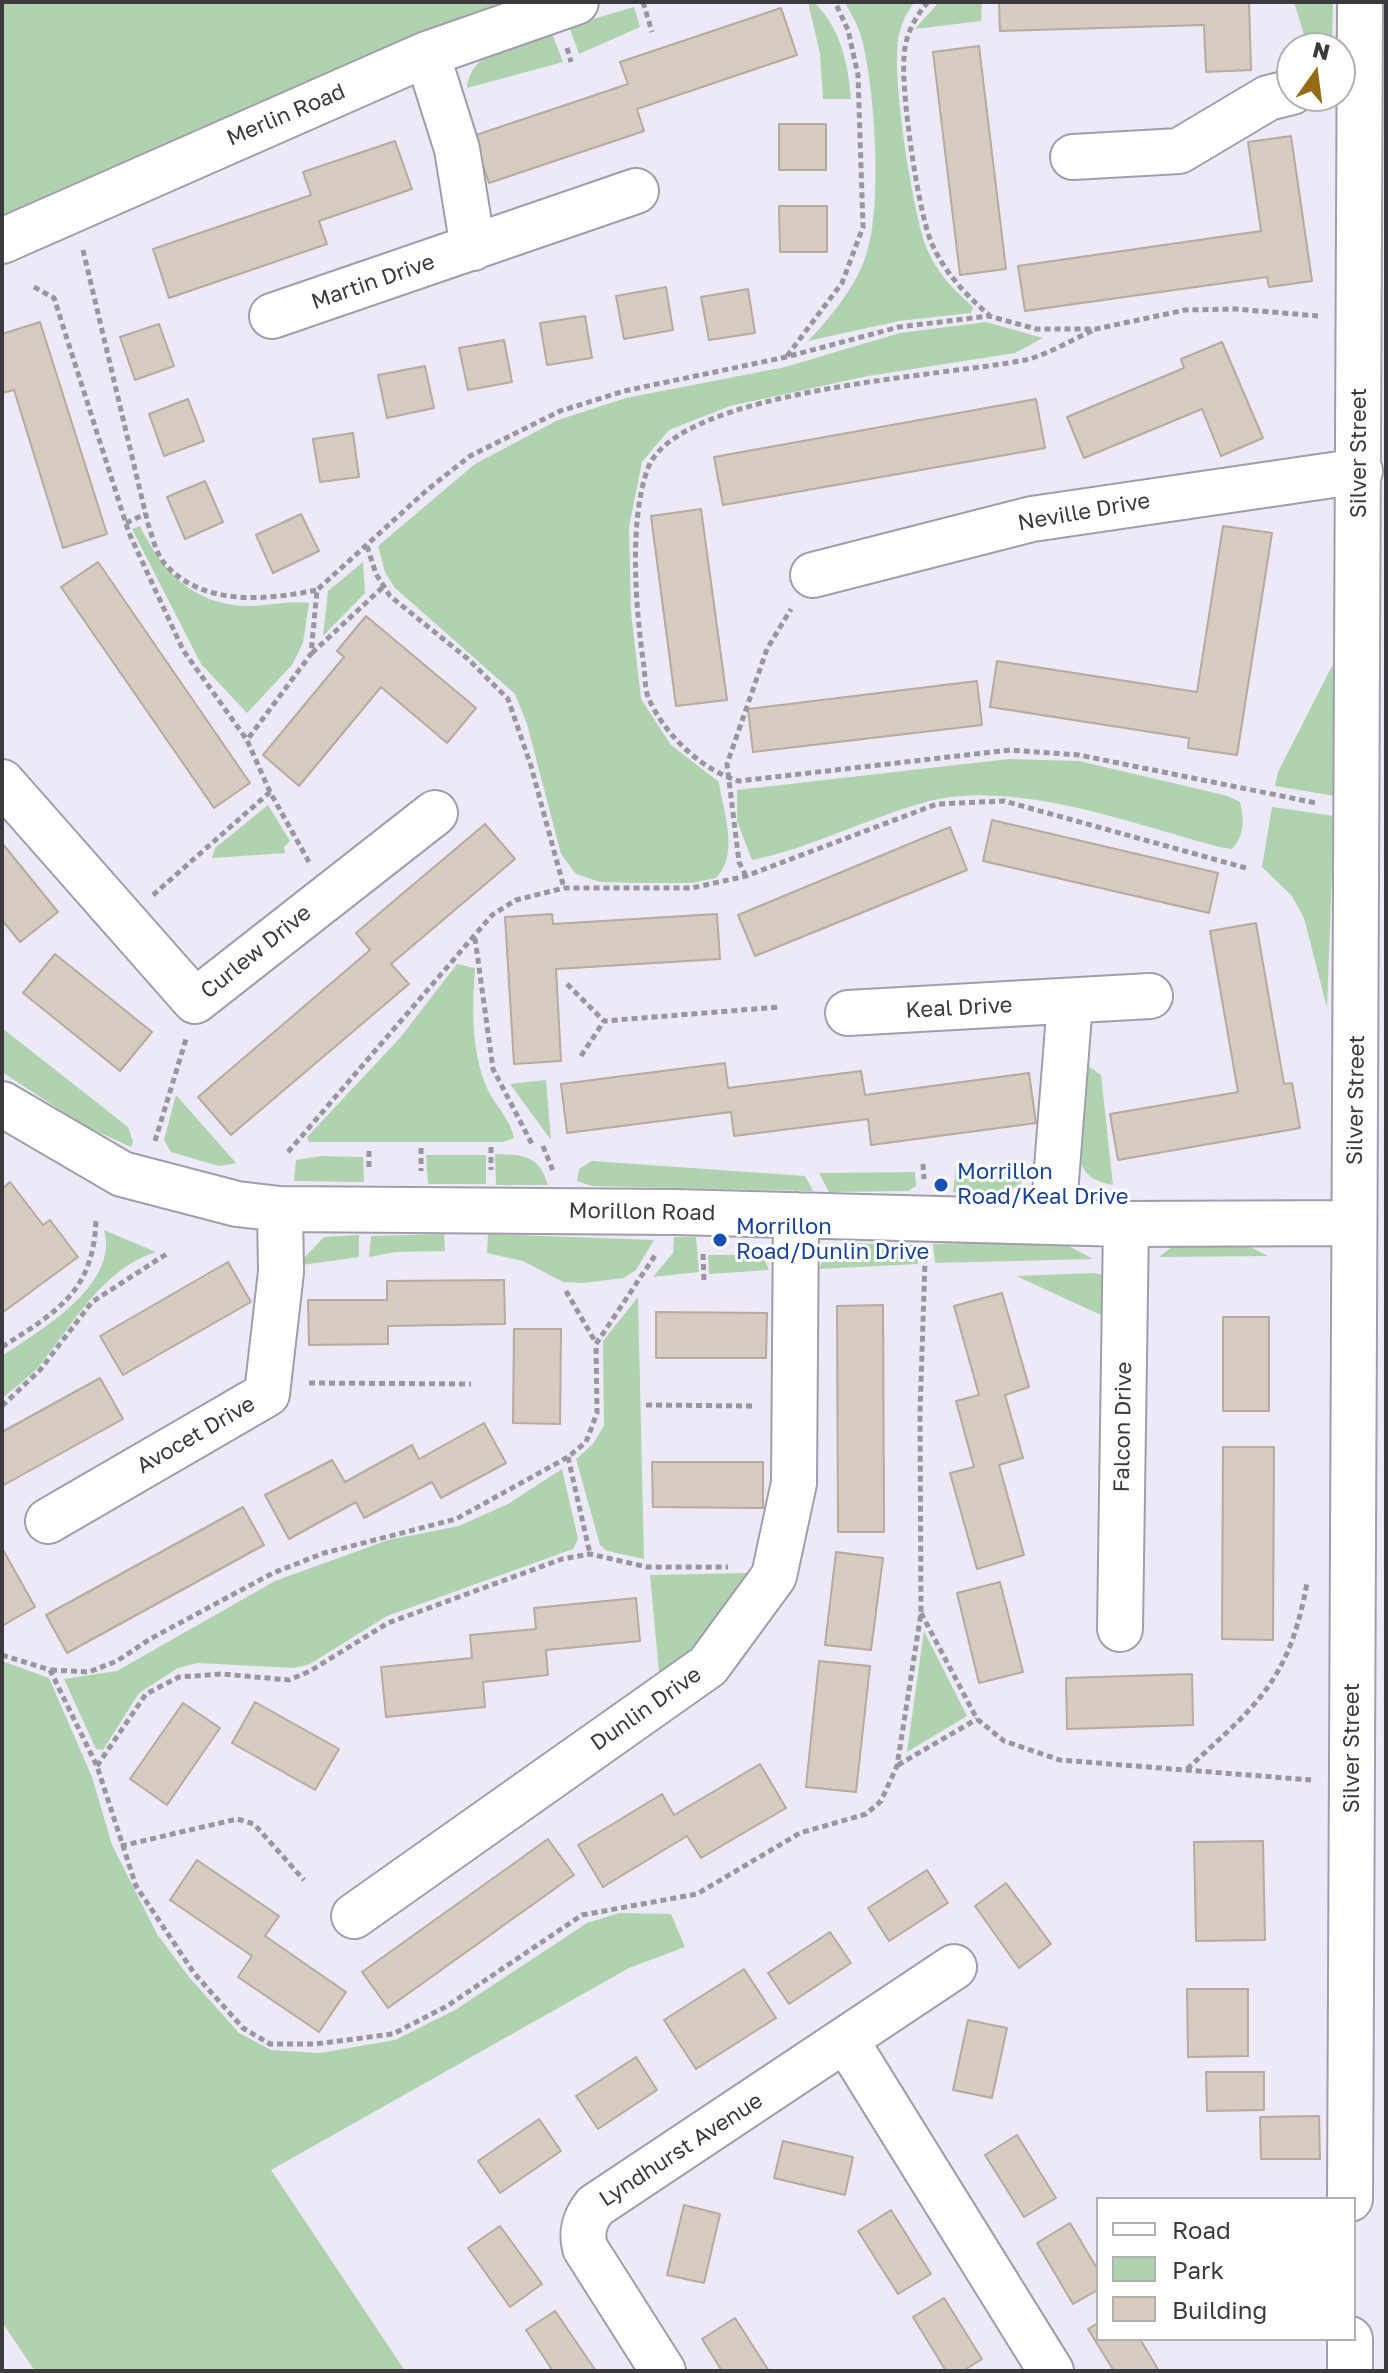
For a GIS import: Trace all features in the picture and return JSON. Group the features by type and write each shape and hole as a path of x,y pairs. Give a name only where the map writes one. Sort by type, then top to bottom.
{"street":[{"name":"Merlin Road","path":"2,241 427,54 576,2"},
{"name":"Silver Street","path":"1356,34 1360,2"},
{"path":"427,54 457,149 473,248"},
{"path":"1073,157 1179,151 1276,96"},
{"name":"Silver Street","path":"1350,2197 1352,1783 1369,1465 1357,808 1359,319 1351,112"},
{"name":"Martin Drive","path":"272,316 636,191"},
{"name":"Neville Drive","path":"813,575 1032,519 1360,471"},
{"name":"Curlew Drive","path":"2,782 195,1001 435,813"},
{"name":"Keal Drive","path":"848,1013 1150,996"},
{"path":"1053,1219 1070,1002"},
{"name":"Morillon Road","path":"3,1108 122,1174 237,1204 280,1209 676,1212 1053,1219 1126,1224 1364,1197"},
{"name":"Avocet Drive","path":"48,1521 267,1394 281,1272 280,1209"},
{"name":"Dunlin Drive","path":"354,1916 708,1666 774,1576 794,1483 796,1215"},
{"name":"Falcon Drive","path":"1120,1629 1126,1224"},
{"name":"Lyndhurst Avenue","path":"663,2371 585,2248 583,2227 587,2216 595,2206 847,2042 954,1967"},
{"path":"847,2042 1051,2371"},
{"path":"1350,2341 1350,2371"}],"path":[{"path":"643,2 652,32"},
{"path":"786,357 842,283 863,227 858,75 848,30 835,2"},
{"path":"928,2 907,35 903,59 914,156 931,242 963,291 989,316"},
{"path":"73,208 145,514 164,563 200,589 244,599 317,590 470,456 560,411 624,391 786,357 899,327 989,316 1036,329 1096,329"},
{"path":"34,287 54,298 68,333 126,523 183,650 247,740 270,792 328,895"},
{"path":"1357,808 1274,797 1079,755 1010,750 752,782 726,778 675,739 648,696 636,611 638,525 649,466 671,438 730,412 868,381 1028,359 1096,329 1185,310 1236,309 1359,319"},
{"path":"126,523 145,514"},
{"path":"367,546 390,596 468,659 508,699 531,766 564,888"},
{"path":"746,876 739,862 726,778 738,726 767,649 813,575"},
{"path":"247,740 311,654 384,586"},
{"path":"311,654 317,590"},
{"path":"124,921 270,792"},
{"path":"288,1152 492,915 516,900 564,888 692,888 746,876 937,804 1004,801 1246,868"},
{"path":"475,938 493,1069 533,1146"},
{"path":"567,984 604,1021 780,1007"},
{"path":"153,1145 195,1001"},
{"path":"581,1056 604,1021"},
{"path":"596,1344 666,1239 676,1212"},
{"path":"2,1347 36,1325 77,1290 95,1249 96,1219"},
{"path":"2,1406 40,1370 92,1302 168,1253"},
{"path":"50,1670 89,1672 117,1661 150,1639 273,1573 324,1553 456,1519 568,1457 586,1442 597,1413 596,1344 566,1291"},
{"path":"268,1383 471,1384"},
{"path":"646,1405 793,1407"},
{"path":"568,1457 590,1554"},
{"path":"97,1766 146,1694 179,1677 222,1674 289,1680 310,1671 388,1623 562,1559 590,1554 647,1567 753,1567 774,1576"},
{"path":"1187,1770 1266,1694 1288,1657 1307,1583"},
{"path":"921,1613 977,1719 1004,1741 1060,1760 1352,1783"},
{"path":"897,1766 977,1719"},
{"path":"121,1846 237,1819 254,1824 304,1880"}],"green space":[{"path":"2,2 509,2 374,53 2,216"},
{"path":"808,2 814,2 823,12 837,35 848,72 851,99 823,99 820,54"},
{"path":"845,2 915,2 902,26 897,53 900,109 910,176 921,231 931,258 947,281 973,307 971,313 899,321 808,341 854,283 870,240 874,213 875,149 870,86 860,32"},
{"path":"939,2 982,2 981,21 915,29"},
{"path":"1294,2 1333,2 1332,32 1303,32"},
{"path":"634,7 640,27 579,54 569,26"},
{"path":"551,31 563,62 467,88 470,75 487,55 512,43"},
{"path":"986,322 1043,338 1015,353 868,376 730,406 669,430 642,462 629,527 631,612 641,699 671,745 719,782 729,845 723,868 716,878 692,883 600,882 576,874 561,854 527,724 515,694 394,587 385,572 378,546 475,464 558,420 626,398 785,367 900,333"},
{"path":"140,526 169,571 195,592 228,604 247,606 309,603 303,643 292,665 247,713 201,664 132,529"},
{"path":"363,562 365,593 323,636 328,591"},
{"path":"1332,666 1335,669 1335,796 1275,786 1278,772"},
{"path":"1009,759 1079,761 1228,796 1240,802 1241,832 1232,849 1073,807 997,796 960,796 926,802 796,848 752,860 737,821 737,790"},
{"path":"268,805 290,841 284,847 285,853 212,858 215,848"},
{"path":"1272,807 1334,816 1327,1008 1304,918 1292,896 1262,867"},
{"path":"457,964 475,968 473,1014 478,1059 487,1088 514,1138 503,1142 309,1142 307,1137 400,1038"},
{"path":"2,1028 128,1127 133,1142 131,1147 83,1125 2,1072"},
{"path":"1088,1066 1101,1075 1113,1185 1090,1177 1081,1162 1079,1108 1082,1071"},
{"path":"546,1080 551,1140 510,1084"},
{"path":"176,1095 237,1163 219,1166 171,1152 164,1140"},
{"path":"495,1154 522,1156 535,1162 548,1185 496,1185"},
{"path":"426,1155 486,1155 486,1184 428,1184"},
{"path":"321,1156 363,1157 364,1182 294,1181 296,1160"},
{"path":"592,1161 805,1176 813,1191 592,1186 577,1181 579,1169"},
{"path":"956,1168 1015,1172 1023,1177 1021,1183 1006,1192 953,1192"},
{"path":"915,1172 916,1186 908,1191 829,1192 819,1173"},
{"path":"104,1230 156,1252 137,1260 104,1284 40,1365 2,1399 2,1356 55,1320 89,1287 100,1269 106,1250"},
{"path":"444,1234 445,1251 396,1252 369,1257 371,1236"},
{"path":"488,1234 654,1240 636,1270 624,1278 582,1283 563,1282 523,1261 487,1253"},
{"path":"359,1235 359,1257 302,1265 305,1257 324,1237"},
{"path":"674,1237 696,1237 699,1272 653,1277 673,1253"},
{"path":"1049,1241 1065,1244 1093,1259 935,1263 933,1244"},
{"path":"1190,1241 1245,1244 1268,1256 1159,1257 1173,1246"},
{"path":"848,1243 916,1245 918,1264 819,1269 823,1259"},
{"path":"708,1255 763,1255 769,1270 709,1274"},
{"path":"1103,1275 1106,1313 1101,1315 1016,1276"},
{"path":"638,1297 644,1559 607,1551 600,1545 576,1459 593,1444 604,1426 603,1341"},
{"path":"562,1469 578,1539 573,1549 387,1616 310,1664 294,1668 198,1663 178,1668 139,1693 103,1750 96,1749 64,1679 117,1671 275,1581 388,1540 459,1526 508,1504"},
{"path":"750,1573 697,1650 659,1672 650,1575"},
{"path":"924,1631 967,1716 907,1752"},
{"path":"2,1661 49,1678 92,1777 112,1845 157,1934 189,1977 239,2033 271,2050 320,2053 395,2040 455,2010 587,1923 619,1913 671,1914 685,1947 629,1968 271,2170 405,2371 35,2371 2,2322"}],"building":[{"path":"999,2 1249,2 1251,70 1206,72 1204,25 1000,31"},
{"path":"781,8 797,55 637,109 644,131 489,183 473,136 628,84 620,62"},
{"path":"979,46 1006,269 960,275 933,52"},
{"path":"779,124 826,124 826,170 779,170"},
{"path":"1291,136 1312,281 1269,287 1267,277 1025,311 1018,266 1261,231 1248,142"},
{"path":"395,141 412,189 319,221 327,244 169,298 153,249 311,195 303,172"},
{"path":"779,206 827,206 827,252 780,252"},
{"path":"666,287 673,330 624,339 616,296"},
{"path":"748,289 755,333 709,340 701,297"},
{"path":"585,316 592,358 547,365 540,323"},
{"path":"40,322 107,534 63,548 14,390 2,393 2,334"},
{"path":"159,324 174,366 135,380 120,337"},
{"path":"504,340 512,382 468,390 459,348"},
{"path":"1222,342 1263,438 1221,456 1202,409 1084,458 1067,417 1184,368 1181,359"},
{"path":"425,366 434,408 387,418 378,375"},
{"path":"188,399 204,441 164,456 149,414"},
{"path":"1036,399 1045,448 723,505 714,457"},
{"path":"353,433 359,477 320,482 313,439"},
{"path":"205,481 223,522 185,539 167,497"},
{"path":"701,509 727,700 676,706 651,516"},
{"path":"301,514 319,551 273,573 256,535"},
{"path":"1223,526 1272,533 1237,755 1188,748 1189,738 990,707 997,661 1197,692"},
{"path":"98,562 250,783 214,808 61,587"},
{"path":"366,616 476,708 447,743 381,687 299,786 263,755 344,657 337,651"},
{"path":"977,681 982,725 753,752 748,709"},
{"path":"992,820 1218,873 1209,913 983,861"},
{"path":"485,824 515,859 391,964 409,984 231,1135 198,1097 370,950 356,933"},
{"path":"950,827 967,870 755,956 738,915"},
{"path":"2,843 58,912 20,942 2,920"},
{"path":"552,914 553,924 717,914 720,959 556,969 561,1061 514,1064 505,917"},
{"path":"1256,923 1284,1084 1292,1083 1300,1128 1118,1160 1110,1114 1238,1092 1210,931"},
{"path":"55,954 152,1032 120,1071 23,993"},
{"path":"725,1063 728,1088 861,1071 865,1095 1029,1073 1036,1123 871,1145 868,1119 734,1136 731,1112 567,1133 561,1084"},
{"path":"10,1182 43,1225 50,1220 78,1257 2,1313 2,1189"},
{"path":"228,1262 251,1302 123,1375 100,1336"},
{"path":"504,1280 505,1324 388,1326 388,1344 309,1345 308,1300 387,1300 387,1281"},
{"path":"1002,1293 1029,1387 1005,1395 1023,1458 999,1465 1024,1555 977,1569 950,1473 974,1467 956,1401 979,1395 954,1306"},
{"path":"883,1305 884,1532 838,1532 837,1306"},
{"path":"656,1312 767,1313 766,1358 656,1358"},
{"path":"1223,1317 1269,1317 1269,1411 1223,1411"},
{"path":"514,1329 561,1329 560,1424 513,1423"},
{"path":"100,1378 123,1419 2,1486 2,1432"},
{"path":"484,1423 506,1463 441,1498 432,1482 364,1518 356,1502 289,1539 265,1495 332,1460 345,1482 412,1445 419,1459"},
{"path":"1223,1447 1274,1447 1273,1640 1222,1639"},
{"path":"652,1462 763,1462 763,1508 653,1507"},
{"path":"243,1507 264,1545 67,1653 46,1615"},
{"path":"2,1548 35,1607 2,1626"},
{"path":"836,1552 883,1558 871,1650 825,1645"},
{"path":"1000,1582 1023,1672 979,1683 957,1593"},
{"path":"636,1598 640,1641 546,1650 548,1675 483,1682 485,1707 386,1717 381,1667 472,1658 470,1635 536,1629 534,1608"},
{"path":"819,1661 870,1666 856,1792 806,1787"},
{"path":"1192,1674 1193,1725 1067,1729 1066,1678"},
{"path":"255,1702 339,1749 315,1790 232,1743"},
{"path":"183,1703 220,1728 167,1805 130,1779"},
{"path":"760,1764 786,1808 701,1858 687,1836 603,1887 578,1845 662,1794 674,1815"},
{"path":"548,1839 574,1875 388,2008 362,1972"},
{"path":"1263,1841 1265,1940 1196,1941 1194,1842"},
{"path":"197,1860 279,1916 265,1936 346,1992 319,2032 238,1977 252,1956 170,1900"},
{"path":"927,1870 948,1903 889,1941 868,1908"},
{"path":"1006,1883 1051,1944 1019,1968 975,1906"},
{"path":"830,1932 851,1963 789,2004 768,1973"},
{"path":"744,1969 776,2018 696,2069 664,2020"},
{"path":"1187,1989 1248,1989 1248,2056 1188,2057"},
{"path":"968,2020 1007,2028 992,2098 953,2090"},
{"path":"636,2057 657,2090 598,2129 576,2096"},
{"path":"1206,2072 1264,2072 1264,2110 1207,2111"},
{"path":"1319,2116 1320,2159 1261,2159 1260,2117"},
{"path":"539,2119 561,2151 500,2193 478,2161"},
{"path":"1017,2135 1056,2198 1024,2217 985,2155"},
{"path":"783,2141 853,2157 845,2195 774,2178"},
{"path":"684,2205 720,2214 704,2283 667,2275"},
{"path":"891,2210 931,2274 898,2294 858,2231"},
{"path":"1070,2223 1096,2267 1096,2291 1073,2304 1037,2243"},
{"path":"500,2226 542,2284 510,2307 468,2248"},
{"path":"944,2298 982,2359 963,2371 946,2371 913,2317"},
{"path":"555,2311 596,2371 553,2371 526,2330"},
{"path":"735,2318 769,2371 722,2371 702,2339"},
{"path":"1096,2324 1096,2341 1141,2341 1159,2371 1114,2371 1088,2329"}],"place":[{"name":"Morrillon Road/Keal Drive","path":"941,1185"},
{"name":"Morrillon Road/Dunlin Drive","path":"720,1240"}]}
